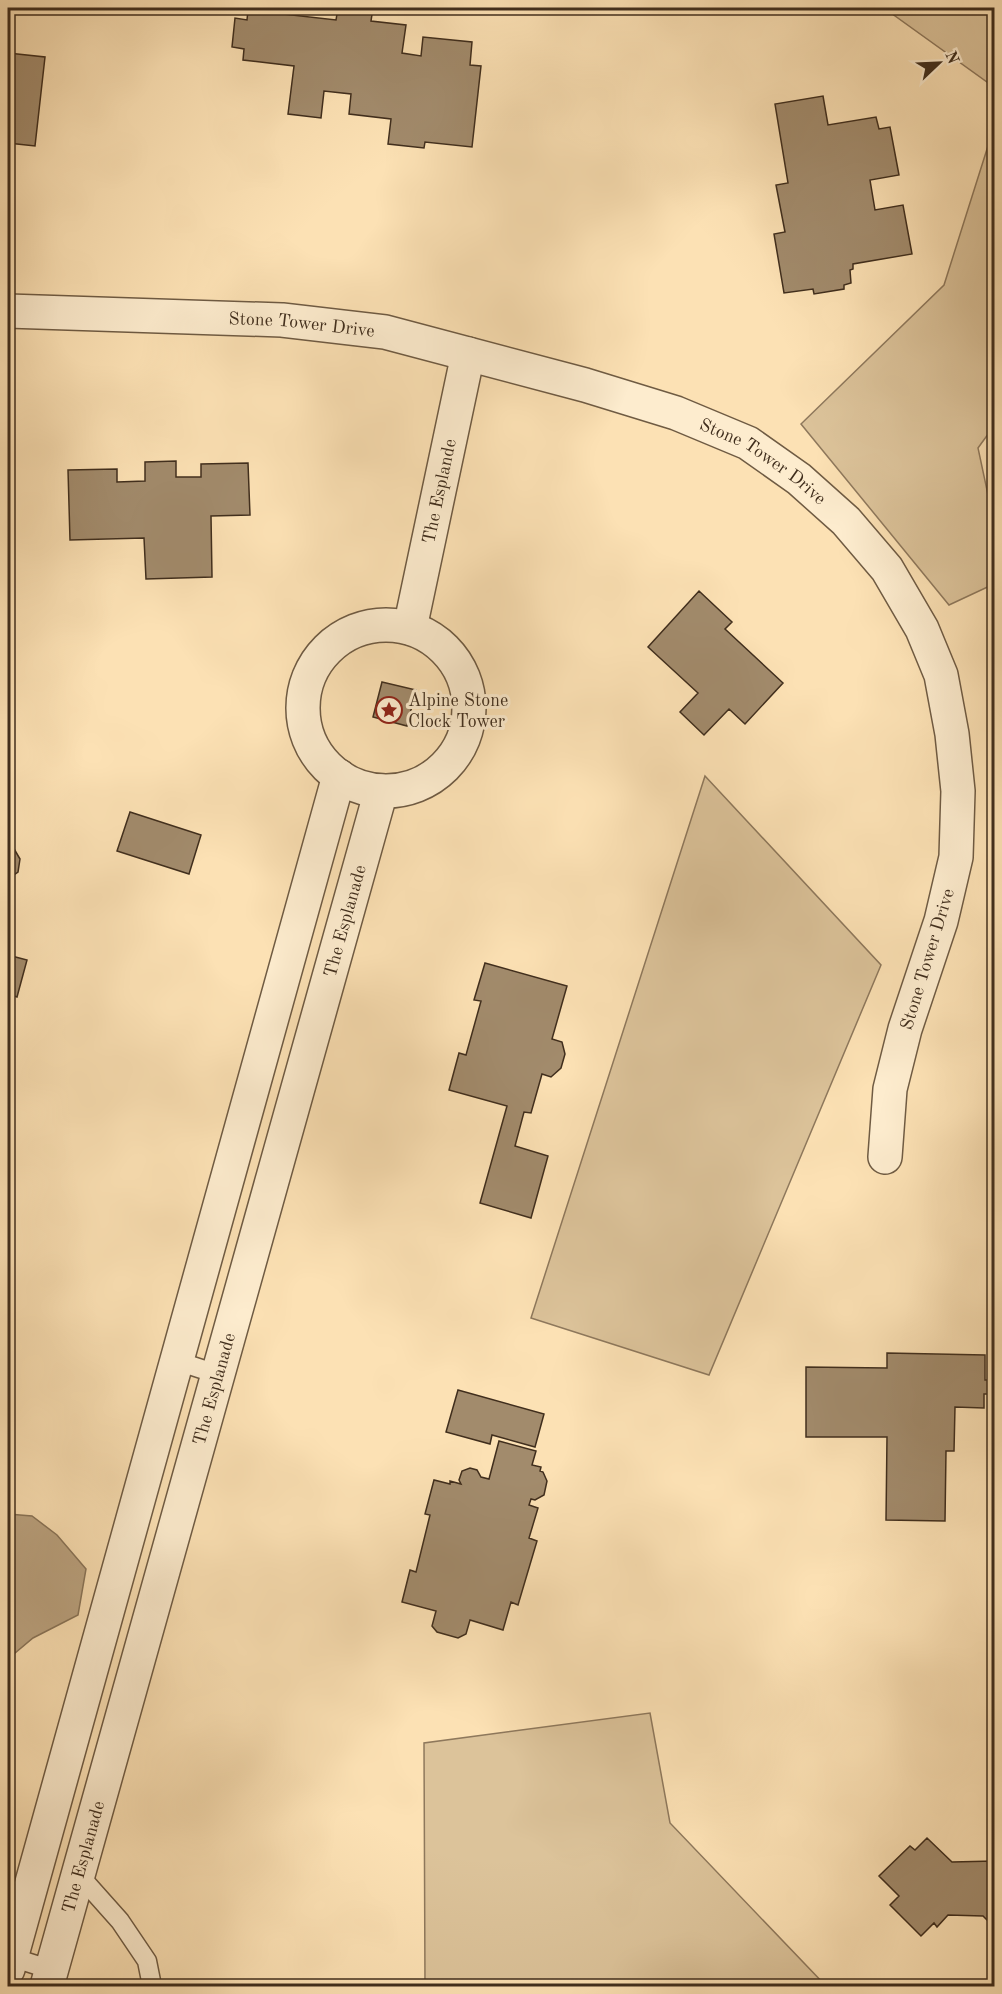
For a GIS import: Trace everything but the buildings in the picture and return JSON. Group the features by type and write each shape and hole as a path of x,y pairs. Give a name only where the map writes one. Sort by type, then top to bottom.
{"street":[{"name":"Stone Tower Drive","path":"8,311 282,320 385,332 585,385 676,413 748,443 799,478 846,520 887,569 922,629 941,675 952,734 958,791 956,857 942,921 905,1029 890,1089 885,1157"},
{"name":"The Esplande","path":"410,628 468,354"},
{"path":"385,624 410,628 434,640 453,659 465,683 469,709 465,736 452,759 432,777 408,788 381,791 359,786 339,776 320,758 308,735 303,709 306,684 318,660 336,641 359,629 385,624"},
{"path":"9,1963 339,776"},
{"name":"The Esplanade","path":"50,1978 381,791"}],"lane":[{"path":"177,1361 219,1375"},
{"path":"79,1875 120,1920 147,1961 152,1986"},
{"path":"9,1963 50,1978"}],"shaded area":[{"path":"884,8 994,8 994,87"},
{"path":"994,127 994,426 978,448 994,523 994,584 949,605 801,424 944,285"},
{"path":"705,776 881,965 709,1375 531,1318"},
{"path":"8,1514 32,1516 57,1535 86,1569 78,1615 33,1638 8,1659"},
{"path":"650,1713 670,1823 826,1986 425,1986 424,1743"}],"place":[{"name":"Alpine Stone Clock Tower","path":"389,710"}]}
